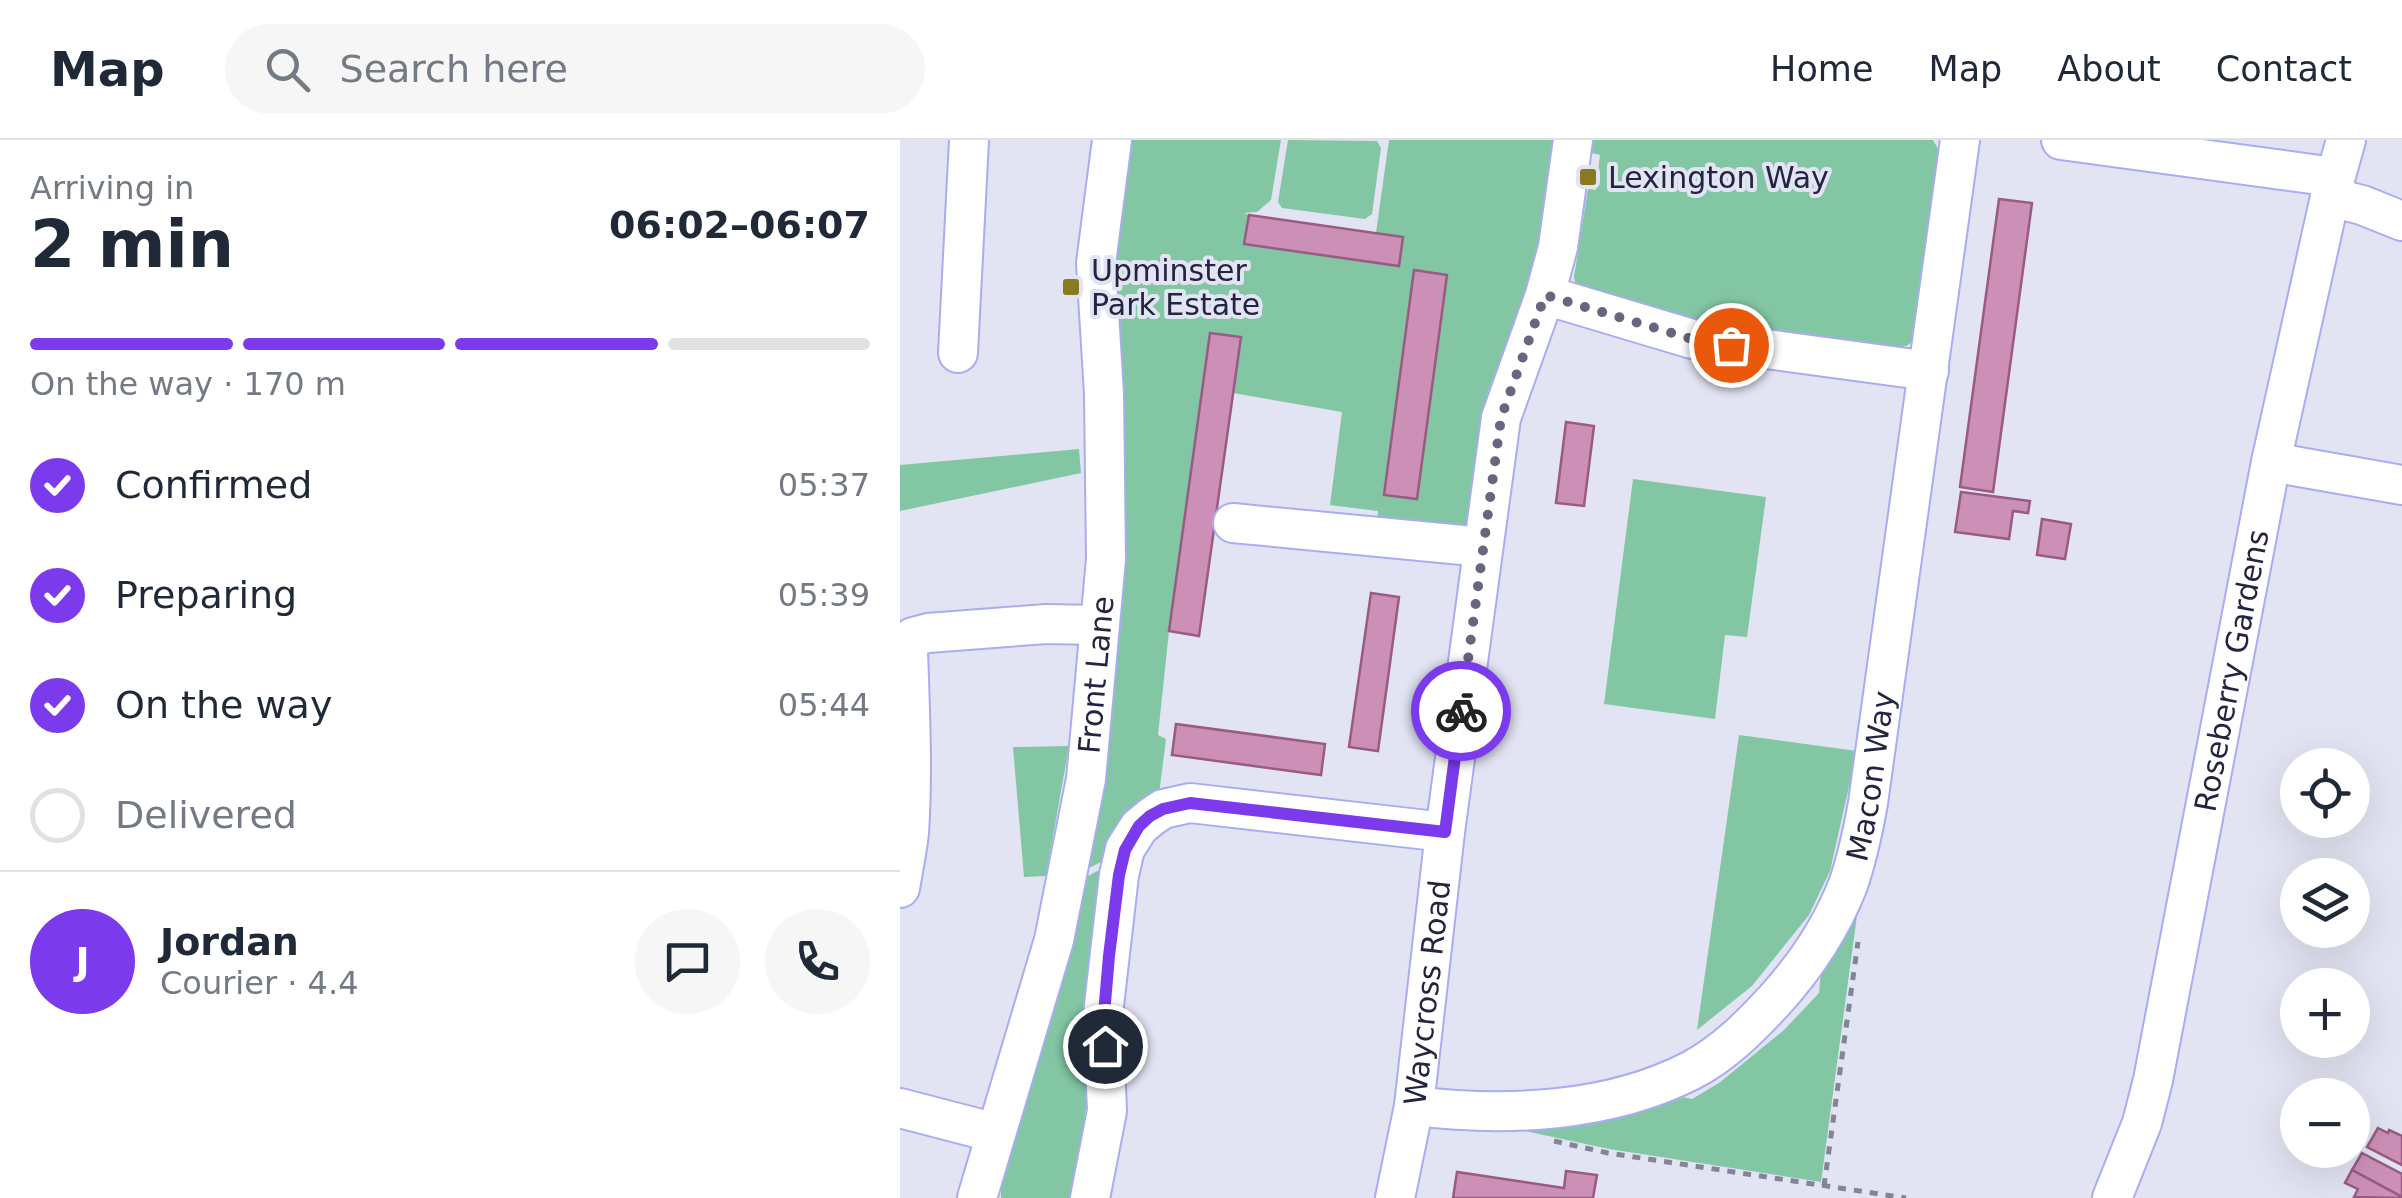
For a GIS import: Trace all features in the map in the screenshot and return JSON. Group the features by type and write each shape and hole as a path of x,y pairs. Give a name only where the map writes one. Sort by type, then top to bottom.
{"street":[{"path":"958,353 969,140"},
{"name":"Front Lane","path":"978,1198 1054,940 1086,779 1106,541 1104,394 1096,263 1112,140"},
{"name":"Waycross Road","path":"1395,1198 1414,1106 1445,832 1501,418 1558,247 1574,140"},
{"name":"Macon Way","path":"1414,1106 1528,1110 1582,1105 1636,1092 1692,1070 1732,1043 1792,982 1826,932 1847,886 1868,803 1960,140"},
{"path":"2061,140 2245,153 2402,220"},
{"name":"Roseberry Gardens","path":"2112,1198 2142,1123 2153,1080 2271,462 2346,140"},
{"path":"1545,295 1692,339 1928,371"},
{"path":"2271,462 2402,485"},
{"path":"1233,523 1484,547"},
{"path":"900,888 910,810 908,650 913,637 1035,624 1099,625"},
{"path":"1090,1198 1107,1111 1104,1014 1119,875 1125,850 1139,826 1163,809 1190,803 1445,832"},
{"path":"900,1108 996,1133"}],"path":[{"path":"1824,1186 1863,906 1847,886"},
{"path":"1548,1139 1608,1152 1906,1198"}],"green space":[{"path":"1127,140 1281,140 1271,200 1257,212 1244,213 1249,215 1245,244 1376,233 1389,140 1552,140 1544,219 1531,281 1488,392 1467,525 1459,535 1376,529 1378,511 1330,505 1342,412 1233,393 1210,333 1169,631 1158,735 1166,739 1159,794 1107,859 1081,872 1113,244"},
{"path":"1288,140 1377,141 1381,148 1372,214 1365,219 1282,208 1278,202"},
{"path":"1594,140 1933,140 1945,161 1916,338 1899,349 1691,327 1576,287 1574,277 1588,189 1596,190 1600,155 1592,153"},
{"path":"1079,449 1081,473 900,511 900,465"},
{"path":"1633,479 1766,497 1747,637 1725,635 1715,719 1604,704"},
{"path":"1739,735 1857,751 1830,871 1809,915 1752,986 1697,1030"},
{"path":"1069,746 1046,876 1024,877 1013,747"},
{"path":"1109,865 1074,1198 1001,1198 1001,1167 1082,879"},
{"path":"1858,908 1821,1182 1609,1149 1525,1131 1526,1127 1677,1096 1692,1099 1719,1083 1784,1030 1819,993 1821,971 1844,939"}],"building":[{"path":"1999,199 2032,203 1993,492 1960,487"},
{"path":"1249,215 1403,237 1399,266 1244,244"},
{"path":"1414,270 1447,275 1417,499 1384,495"},
{"path":"1210,333 1241,337 1199,636 1169,631"},
{"path":"1566,422 1594,426 1584,506 1556,503"},
{"path":"1961,492 2030,501 2028,513 2013,511 2009,539 1955,532"},
{"path":"2042,519 2071,524 2065,559 2037,555"},
{"path":"1371,593 1399,597 1378,751 1349,747"},
{"path":"1176,724 1325,744 1321,775 1172,755"},
{"path":"2378,1128 2402,1136 2402,1165 2370,1149"},
{"path":"2370,1157 2402,1174 2402,1197 2352,1170 2370,1168"},
{"path":"2352,1170 2402,1198 2354,1197 2358,1189 2345,1183"},
{"path":"1566,1171 1597,1175 1593,1198 1453,1198 1457,1172 1564,1188"}],"way so far":[{"path":"1461,711 1501,418 1545,295 1692,339 1731,345"}],"place":[{"name":"Lexington Way","path":"1588,177"},
{"name":"Upminster Park Estate","path":"1071,287"}],"route":[{"path":"1105,1046 1104,1014 1119,875 1125,850 1139,826 1163,809 1190,803 1445,832 1461,711"}]}
